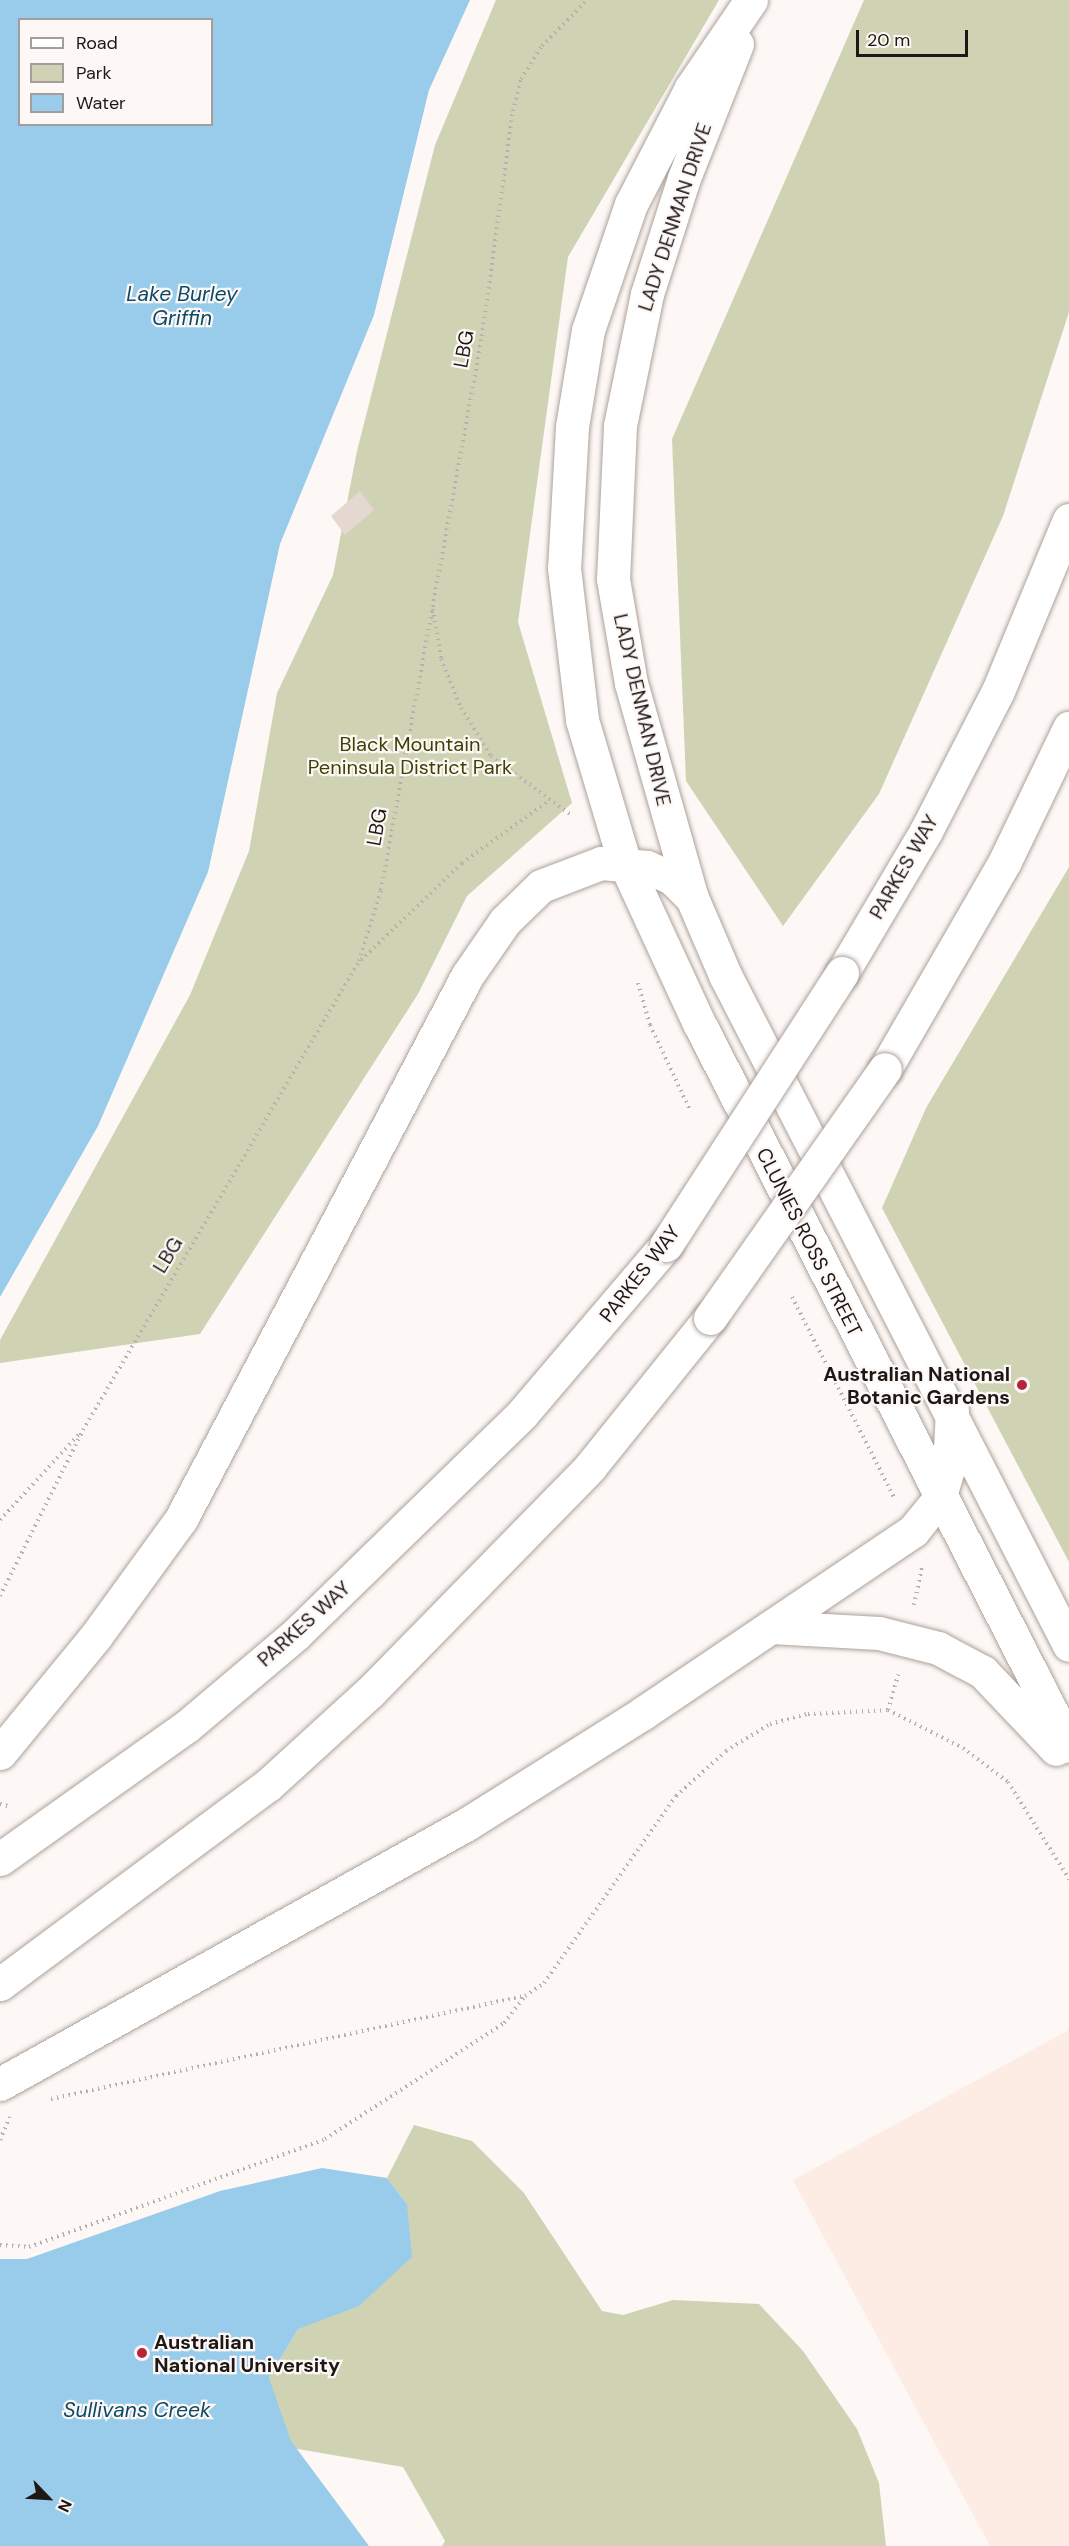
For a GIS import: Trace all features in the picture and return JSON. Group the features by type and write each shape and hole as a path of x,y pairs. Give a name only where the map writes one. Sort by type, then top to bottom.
{"main road":[{"name":"LADY DENMAN DRIVE","path":"624,861 582,720 564,568 572,428 588,330 632,204 691,88 753,0"},
{"name":"LADY DENMAN DRIVE","path":"692,898 651,767 613,579 620,426 647,294 684,178 753,0"},
{"name":"PARKES WAY","path":"0,1859 186,1727 296,1634 522,1414 666,1245 842,973 926,831 998,692 1069,520"},
{"path":"0,1984 268,1785 370,1692 590,1467 710,1318 885,1069 1005,861 1069,728"},
{"path":"0,1753 96,1636 181,1519 467,976 505,921 541,886 601,863 624,861 672,878 692,898 849,1221 952,1410 1069,1645"},
{"name":"CLUNIES ROSS STREET","path":"624,861 939,1499 1069,1746"},
{"path":"7,2096 466,1824 771,1627 913,1531 939,1499 949,1467 952,1410"},
{"path":"771,1627 879,1633 938,1648 983,1672 1069,1764"}],"path":[{"name":"LBG","path":"0,1596 83,1430 359,961 381,890 482,336 513,111 521,79 542,46 587,0"},
{"path":"432,606 441,659 461,708 491,756 582,822"},
{"path":"359,961 462,863 550,800"},
{"path":"792,1297 913,1531"},
{"path":"0,1520 83,1430"},
{"path":"0,2246 29,2247 326,2139 504,2023 525,1996 544,1983 676,1796 726,1751 770,1724 808,1714 888,1710 963,1748 1008,1782 1069,1879"},
{"path":"42,2101 525,1996"},
{"path":"0,2115 7,2096"},
{"path":"0,2140 7,2096"}],"shaded area":[{"path":"1069,2030 1069,2546 990,2546 793,2180"}],"green space":[{"name":"Black Mountain Peninsula District Park","path":"496,0 719,0 568,257 518,622 572,803 467,896 418,994 200,1334 0,1363 0,1340 190,995 249,851 277,693 333,575 357,451 435,145"},
{"path":"864,0 1069,0 1069,312 1003,516 879,794 783,926 686,781 672,439"},
{"name":"Australian National Botanic Gardens","path":"1069,867 1069,1562 882,1208 926,1108"},
{"path":"414,2125 472,2141 524,2193 602,2311 623,2315 673,2300 759,2304 803,2351 857,2429 879,2483 886,2546 442,2546 445,2541 403,2467 286,2447 269,2378 298,2329 407,2204 387,2178"}],"water":[{"name":"Lake Burley Griffin","path":"0,0 470,0 429,90 374,315 280,544 208,872 98,1126 0,1297"},
{"name":"Sullivans Creek","path":"322,2168 387,2178 407,2204 412,2257 359,2306 298,2329 269,2378 291,2441 369,2546 0,2546 0,2259 27,2259 220,2191"}],"building":[{"path":"360,491 374,510 345,535 331,516"}],"place":[{"name":"Australian National Botanic Gardens","path":"1022,1385"},
{"name":"Australian National University","path":"142,2353"}]}
